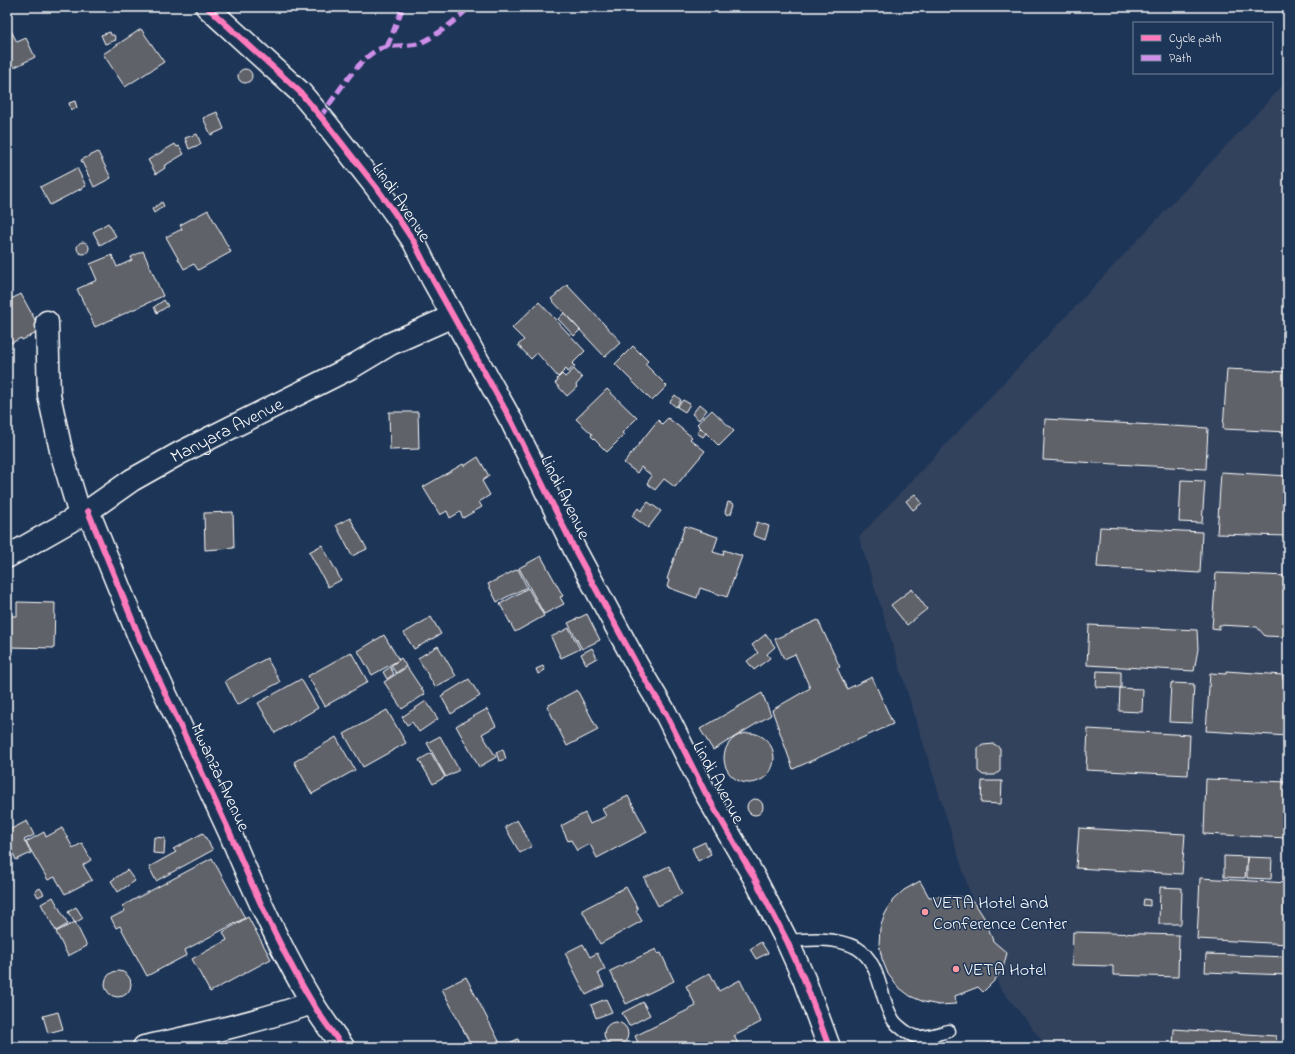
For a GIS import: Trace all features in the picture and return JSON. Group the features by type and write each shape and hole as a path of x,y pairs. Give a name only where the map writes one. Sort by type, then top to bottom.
{"street":[{"name":"Lindi Avenue","path":"207,7 300,92 326,123 394,212 414,242 512,422 575,550 638,668 666,714 705,792 755,879 788,941 804,979 829,1047"},
{"name":"Manyara Avenue","path":"7,557 84,513 132,480 180,453 350,368 390,344 453,316"},
{"name":"Mwanza Avenue","path":"47,322 49,395 62,455 84,513 265,912 312,1003 343,1047"},
{"path":"144,1047 278,1015 312,1003"}],"lane":[{"path":"788,941 833,941 844,943 857,949 867,958 878,977 889,1013 899,1026 910,1035 918,1037 949,1031"}],"shaded area":[{"path":"1288,80 1288,1047 1047,1047 999,986 859,537"}],"building":[{"path":"7,23 17,42 26,38 35,57 7,71"},
{"path":"141,29 164,62 125,87 103,54"},
{"path":"110,32 111,35 114,35 116,40 105,44 101,35"},
{"path":"242,69 248,69 252,73 252,79 248,83 242,83 238,79 238,73"},
{"path":"75,101 77,108 71,110 69,103"},
{"path":"217,112 224,129 211,135 203,118"},
{"path":"197,134 201,144 189,149 185,138"},
{"path":"175,144 177,147 179,146 184,154 164,166 165,168 156,174 148,160"},
{"path":"98,152 111,178 94,187 81,160"},
{"path":"77,168 86,186 50,205 40,187"},
{"path":"162,202 164,206 154,213 152,209"},
{"path":"208,210 231,252 198,270 194,264 184,269 166,237 182,229 180,225"},
{"path":"108,223 116,236 100,245 93,232"},
{"path":"83,242 87,244 89,248 87,252 83,254 79,252 77,248 79,244"},
{"path":"143,251 163,296 95,327 77,289 97,280 90,264 112,255 117,267 132,260 131,257"},
{"path":"567,285 621,342 605,357 551,299"},
{"path":"21,294 41,331 7,345 7,301"},
{"path":"164,300 168,306 157,313 154,307"},
{"path":"539,302 585,351 572,364 575,366 568,372 566,369 558,377 537,353 531,359 518,345 524,340 512,328"},
{"path":"564,313 580,330 574,336 558,319"},
{"path":"633,346 648,361 645,364 667,386 652,401 615,364"},
{"path":"574,369 582,378 576,385 577,387 567,396 555,383 562,374 565,377"},
{"path":"1227,369 1288,372 1288,432 1223,429"},
{"path":"607,389 637,418 622,433 624,435 607,452 591,436 592,434 576,419"},
{"path":"675,395 681,400 676,407 670,402"},
{"path":"683,400 690,404 685,412 677,407"},
{"path":"700,404 707,410 699,420 692,414"},
{"path":"712,410 734,431 719,446 697,424"},
{"path":"389,412 418,412 419,449 390,450"},
{"path":"668,418 692,437 690,439 705,451 675,487 664,479 655,490 647,483 652,476 641,467 637,473 624,463 658,420 662,424"},
{"path":"1045,419 1208,428 1206,469 1043,460"},
{"path":"700,428 706,433 703,437 697,433"},
{"path":"478,457 489,476 482,481 490,495 479,502 482,507 463,518 460,512 450,518 447,511 440,515 423,487"},
{"path":"1221,472 1288,476 1288,536 1217,534"},
{"path":"1181,480 1205,481 1202,523 1179,522"},
{"path":"915,494 922,503 913,510 906,501"},
{"path":"648,502 661,511 648,528 632,516 638,508 641,511"},
{"path":"728,502 734,504 731,514 728,515 725,512"},
{"path":"233,512 234,548 205,550 204,513"},
{"path":"350,518 367,549 352,556 336,525"},
{"path":"757,522 769,526 765,540 753,535"},
{"path":"685,526 718,537 713,552 723,555 724,550 742,556 727,597 700,588 697,598 667,587 669,580 667,579"},
{"path":"1100,527 1202,532 1200,573 1097,567"},
{"path":"322,545 341,580 328,587 309,552"},
{"path":"541,556 563,596 560,597 564,604 544,614 519,568"},
{"path":"518,569 527,587 497,602 488,584"},
{"path":"1216,573 1288,576 1288,637 1265,636 1257,627 1219,625 1219,629 1212,628"},
{"path":"528,588 544,616 515,632 500,604"},
{"path":"912,589 927,609 907,625 891,605"},
{"path":"17,602 55,603 54,648 8,647 9,616 17,616"},
{"path":"587,614 600,640 582,649 568,623"},
{"path":"431,617 441,634 414,649 404,633"},
{"path":"818,620 840,667 837,668 847,689 872,677 893,724 793,769 772,710 810,688 795,654 784,659 775,639"},
{"path":"1089,625 1197,630 1198,649 1194,671 1087,665"},
{"path":"569,628 580,649 561,658 551,637"},
{"path":"766,634 775,647 767,654 770,658 754,670 747,661 758,653 752,645"},
{"path":"384,635 399,660 372,675 358,651"},
{"path":"438,646 456,676 435,687 418,658"},
{"path":"592,648 597,658 586,664 581,654"},
{"path":"351,652 368,682 325,706 308,676"},
{"path":"267,658 280,682 237,705 225,681"},
{"path":"401,658 406,666 396,673 391,666"},
{"path":"543,666 545,670 538,674 536,669"},
{"path":"390,667 394,674 387,679 383,672"},
{"path":"407,667 425,694 402,709 384,682"},
{"path":"1097,671 1121,672 1121,688 1096,687"},
{"path":"1226,671 1283,675 1283,680 1288,681 1288,736 1206,731 1210,673 1226,674"},
{"path":"301,679 318,708 275,733 258,703"},
{"path":"469,679 480,696 451,714 441,696"},
{"path":"1171,683 1194,684 1192,723 1169,722"},
{"path":"1120,688 1143,689 1142,712 1119,711"},
{"path":"577,690 598,730 567,746 547,706"},
{"path":"762,693 771,715 713,750 700,729"},
{"path":"426,701 438,719 419,732 412,722 407,725 402,717"},
{"path":"487,709 496,726 482,734 496,757 479,767 456,726"},
{"path":"387,710 406,743 363,767 344,734"},
{"path":"1088,729 1190,735 1188,775 1086,770"},
{"path":"749,733 758,735 769,744 774,758 772,767 763,778 749,783 740,781 729,772 724,758 726,749 735,738"},
{"path":"440,736 459,770 446,777 427,743"},
{"path":"336,737 355,770 312,794 294,762"},
{"path":"994,744 1000,748 1000,771 995,775 983,775 978,771 978,748 983,745"},
{"path":"503,749 506,759 499,761 496,752"},
{"path":"431,753 445,777 433,784 419,760"},
{"path":"1206,779 1288,782 1288,838 1204,834"},
{"path":"982,781 1002,781 1001,804 981,803"},
{"path":"628,796 647,832 597,858 590,844 577,851 571,840 568,841 561,826 585,813 590,824 606,816 602,809"},
{"path":"752,799 758,799 763,804 761,813 758,815 752,815 747,810 747,804"},
{"path":"517,820 532,846 520,853 505,827"},
{"path":"27,821 34,835 24,840 31,853 16,860 7,838 7,831"},
{"path":"62,828 73,848 82,843 91,860 83,865 92,880 65,894 55,877 48,880 26,842 44,832 46,837"},
{"path":"1079,828 1185,834 1182,874 1076,868"},
{"path":"203,833 213,850 156,881 149,867 176,852 173,849"},
{"path":"154,837 165,838 164,854 153,853"},
{"path":"705,842 711,854 698,861 692,848"},
{"path":"1224,856 1247,857 1245,878 1224,877"},
{"path":"1247,857 1272,858 1271,879 1247,878"},
{"path":"212,858 245,918 185,950 187,955 147,976 120,926 116,928 111,918 125,911 122,906"},
{"path":"669,866 682,894 658,906 644,878"},
{"path":"127,870 135,881 118,892 111,881"},
{"path":"1200,878 1288,883 1288,944 1197,939"},
{"path":"920,881 929,897 961,897 974,902 985,919 993,941 1007,953 1003,968 994,981 983,992 978,987 955,996 956,1004 939,1005 924,1002 910,996 897,986 888,974 882,959 879,944 880,928 885,914 893,900 904,890"},
{"path":"626,887 638,909 636,911 642,921 600,944 582,910"},
{"path":"1160,887 1182,888 1181,924 1159,924"},
{"path":"40,888 44,894 38,897 35,891"},
{"path":"53,897 68,924 56,931 41,904"},
{"path":"1144,899 1150,900 1150,906 1143,905"},
{"path":"76,907 83,918 75,923 68,912"},
{"path":"248,917 271,959 210,992 192,959 227,940 223,932"},
{"path":"75,922 87,946 68,956 56,932"},
{"path":"1073,932 1179,935 1178,977 1113,975 1113,966 1072,965"},
{"path":"761,942 768,953 756,959 750,949"},
{"path":"583,944 590,957 597,953 605,969 598,973 604,986 586,995 565,953"},
{"path":"656,949 658,954 661,953 674,981 626,1004 610,971"},
{"path":"1206,954 1288,957 1288,975 1205,972"},
{"path":"118,971 127,975 131,984 127,993 118,997 109,993 105,984 109,975"},
{"path":"710,973 719,991 740,980 761,1022 734,1036 740,1047 640,1047 635,1036 696,1006 686,986"},
{"path":"466,977 502,1047 457,1047 469,1041 442,989"},
{"path":"606,999 612,1012 596,1018 591,1005"},
{"path":"643,1002 650,1015 629,1026 622,1013"},
{"path":"58,1012 63,1029 48,1033 43,1016"},
{"path":"616,1022 624,1026 628,1034 624,1042 616,1046 608,1042 604,1034 608,1026"},
{"path":"1174,1029 1276,1036 1275,1047 1173,1047"},
{"path":"518,1039 521,1047 505,1047 504,1045"},
{"path":"986,1043 1016,1046 1016,1047 986,1047"}],"marked path":[{"path":"387,47 403,7"},
{"path":"320,117 352,73 375,51 390,46 412,45 423,42 445,28 469,7"}],"cycle path":[{"path":"207,7 300,92 376,187 414,242 433,280 512,422 575,550 638,667 666,714 705,792 755,879 787,941 804,979 829,1047"},
{"path":"88,511 140,639 268,919 300,982 323,1020 343,1047"}],"place":[{"name":"VETA Hotel and Conference Center","path":"925,912"},
{"name":"VETA Hotel","path":"956,969"}]}
